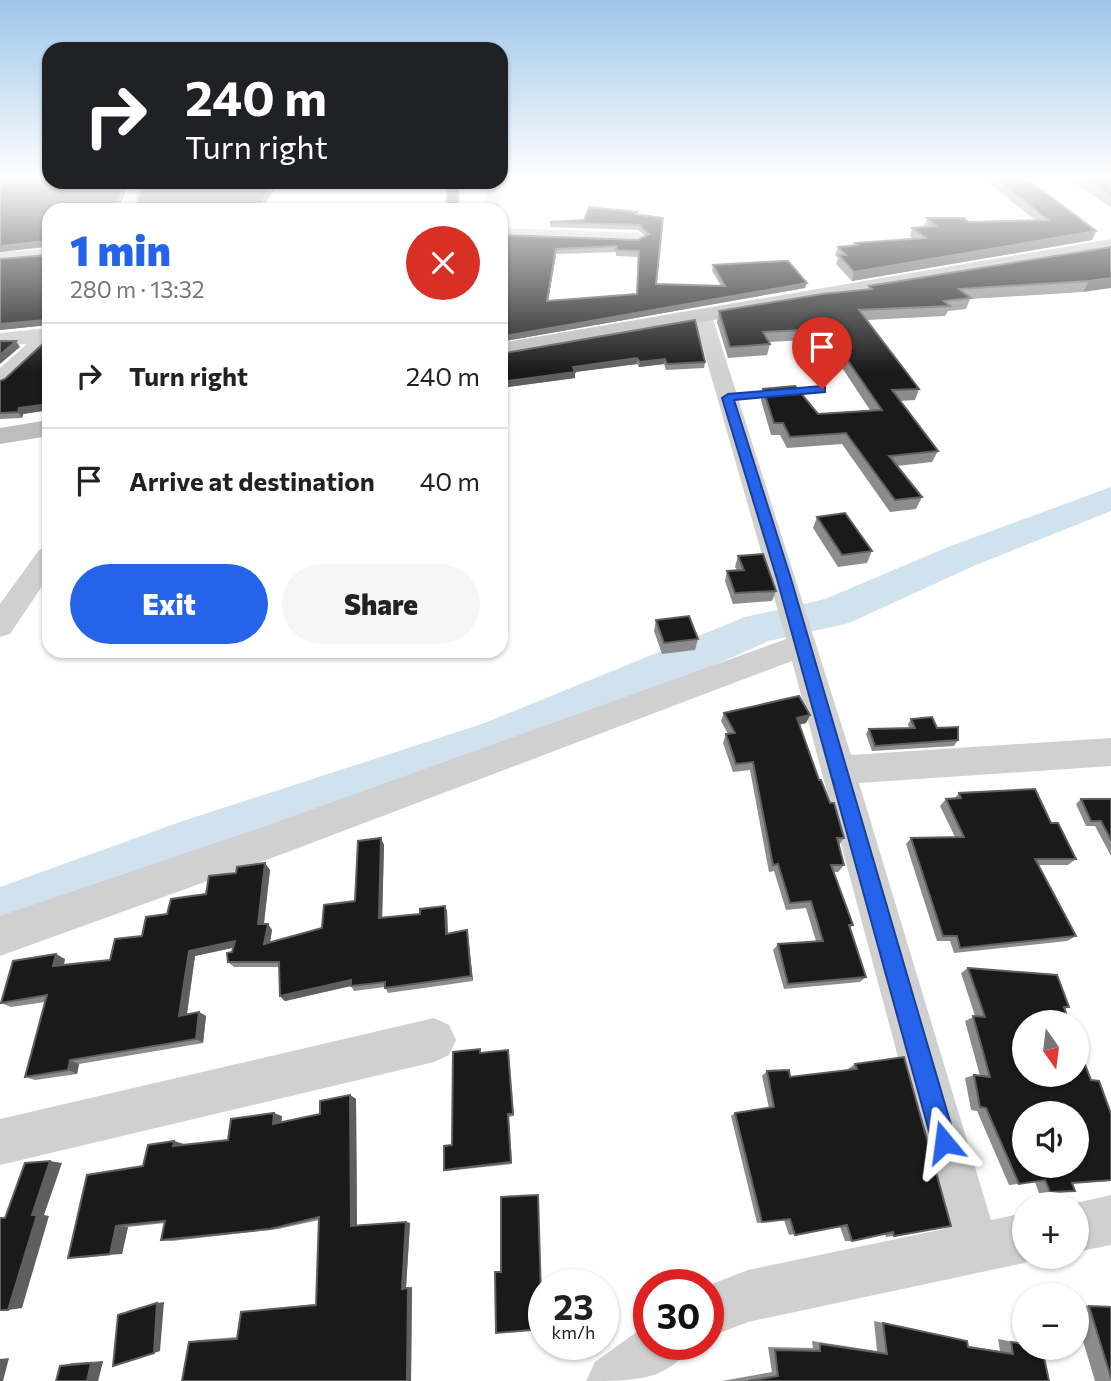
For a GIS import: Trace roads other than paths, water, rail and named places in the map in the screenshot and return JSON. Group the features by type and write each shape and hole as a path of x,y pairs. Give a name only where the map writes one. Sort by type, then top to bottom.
{"main road":[{"path":"508,349 1111,245"},
{"path":"0,436 42,429"}],"street":[{"path":"0,257 42,254"},
{"path":"703,316 802,645 974,1248"},
{"path":"0,340 42,336"},
{"path":"0,379 42,341"},
{"path":"0,626 42,566"},
{"path":"0,936 277,839 802,645"},
{"path":"838,770 1111,752"},
{"path":"0,1142 435,1040"},
{"path":"1089,1224 1111,1220"},
{"path":"724,1305 748,1296 1012,1240"},
{"path":"614,1381 642,1360"}],"lane":[{"path":"728,398 822,389"}],"waterway":[{"path":"0,915 180,847 495,740 760,628 834,612 962,556 1111,498"}]}
